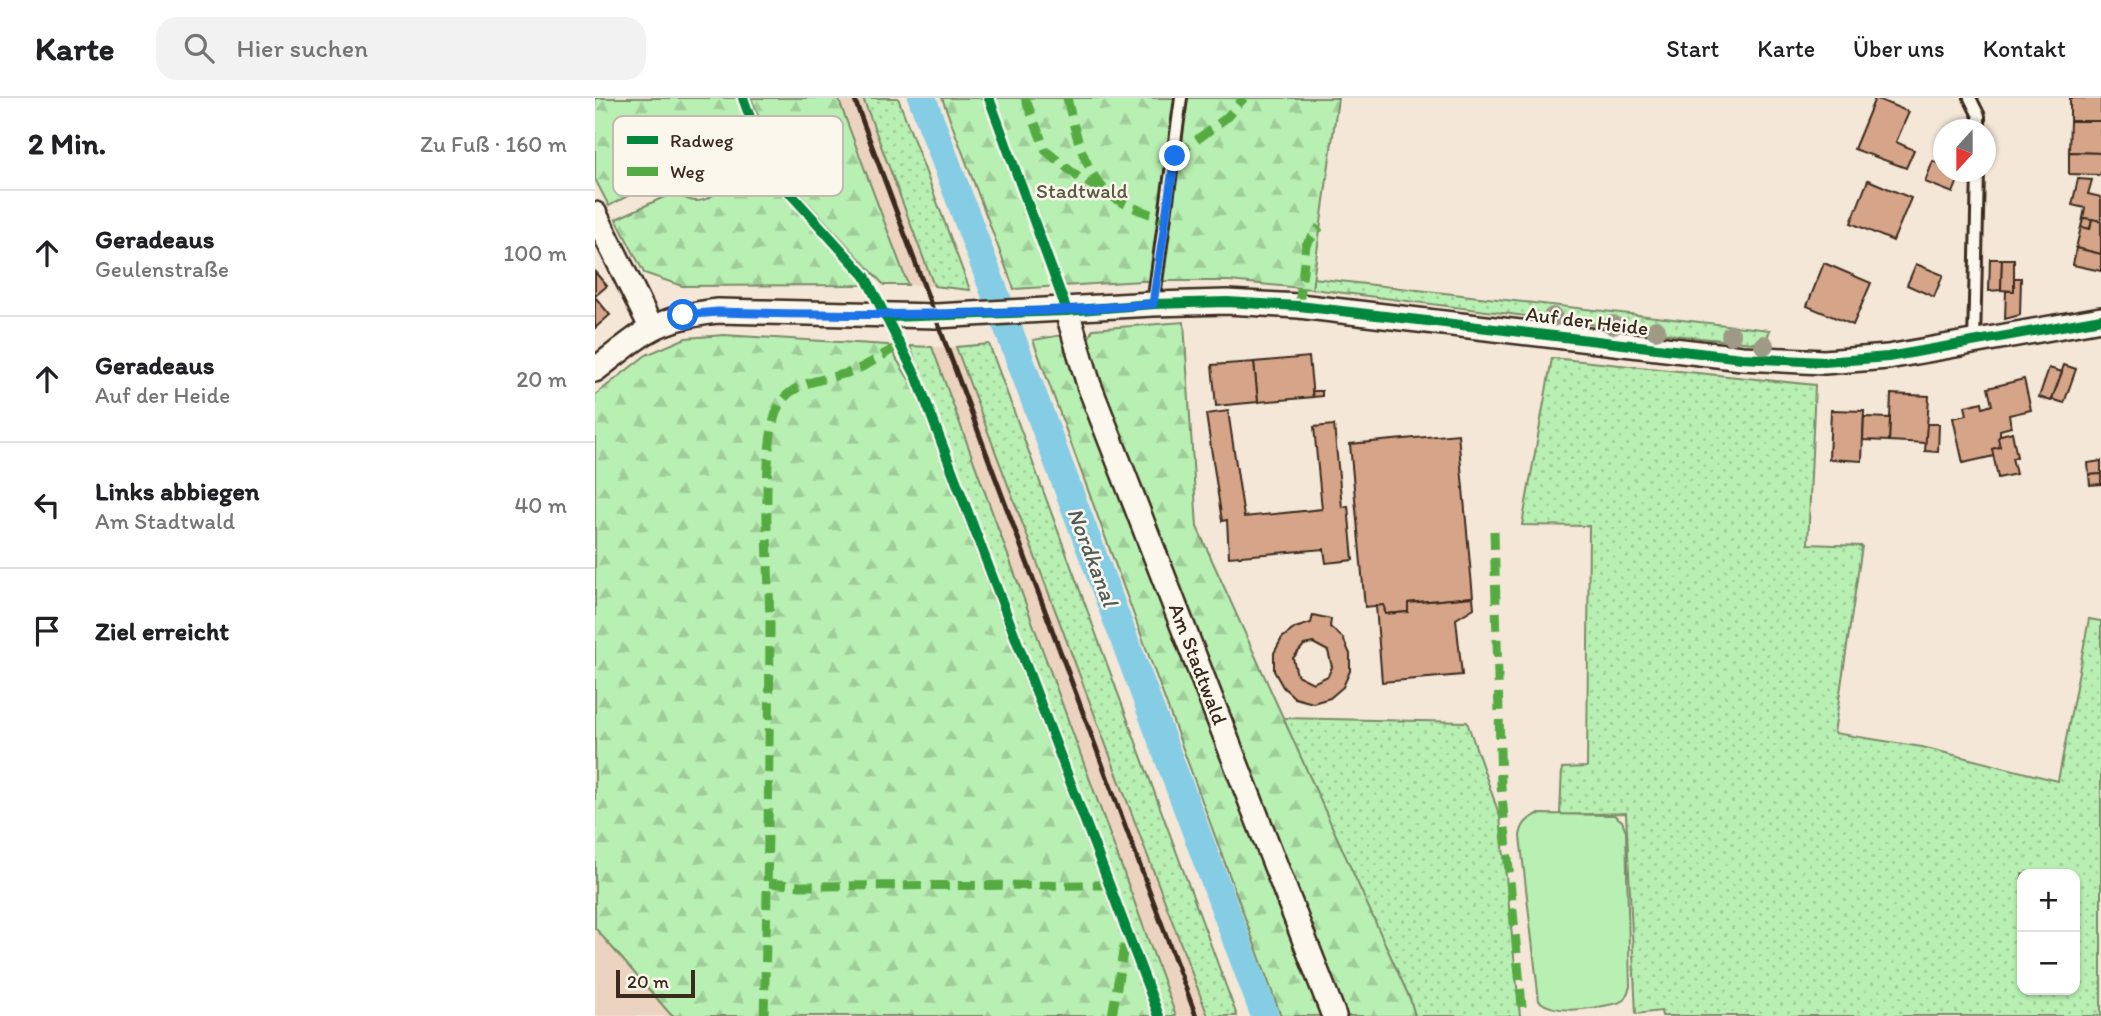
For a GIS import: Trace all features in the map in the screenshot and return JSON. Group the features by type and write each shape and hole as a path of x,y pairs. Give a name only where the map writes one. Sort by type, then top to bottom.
{"street":[{"path":"595,214 651,327"},
{"name":"Auf der Heide","path":"595,370 651,327 683,315 718,312 967,315 1227,302 1299,306 1742,358 1812,362 1888,357 2101,319"},
{"name":"Am Stadtwald","path":"1067,311 1089,385 1334,1016"}],"lane":[{"path":"1153,304 1181,98"},
{"path":"1971,98 1979,119"},
{"path":"1974,343 1978,182"}],"shaded area":[{"path":"838,98 863,98 934,286 908,285"},
{"path":"932,347 956,347 1208,1016 1176,1016"},
{"path":"595,928 672,1016 595,1016"}],"green space":[{"path":"595,98 738,98 745,116 613,116 613,196 628,196 609,206 595,179"},
{"path":"751,98 838,98 908,285 884,285 802,196 843,196 843,116 759,116"},
{"path":"863,98 898,98 970,290 934,286"},
{"name":"Stadtwald","path":"942,98 1338,98 1312,289 1229,281 1142,281 1014,289"},
{"path":"666,196 681,196 695,201 712,196 784,196 859,274 864,285 682,286 644,273 616,219"},
{"path":"1313,278 1770,330 1765,344 1700,338 1312,289"},
{"path":"1184,322 1197,527 1410,999 1415,1016 1342,1016 1107,409 1108,400 1086,343 1093,329"},
{"path":"724,335 888,345 913,386 1152,1016 672,1016 595,928 595,395 646,355 686,338"},
{"path":"1062,335 1327,1016 1281,1016 1033,340"},
{"path":"989,344 1237,1016 1208,1016 956,347"},
{"path":"910,346 932,347 1176,1016 1166,1016"},
{"path":"1552,358 1815,385 1808,544 1862,546 1834,733 1922,747 2058,781 2089,619 2101,621 2101,1016 1662,1016 1661,1011 1636,1014 1626,813 1560,815 1562,768 1587,767 1589,526 1522,525"},
{"path":"1281,718 1467,722 1500,817 1520,1016 1415,1016 1410,999"},
{"path":"1538,814 1614,815 1622,821 1626,831 1630,987 1625,999 1618,1003 1566,1010 1547,1006 1539,1001 1520,836 1526,822"}],"building":[{"path":"1875,98 1909,112 1896,142 1914,150 1906,168 1854,149"},
{"path":"2070,98 2101,98 2101,121 2070,121"},
{"path":"2070,121 2101,121 2101,153 2069,152"},
{"path":"2069,152 2101,153 2101,175 2069,174"},
{"path":"1933,161 1933,182 1957,182 1953,193 1925,182"},
{"path":"2078,179 2092,180 2088,194 2101,197 2101,221 2083,218 2085,208 2072,205"},
{"path":"1868,180 1911,198 1893,241 1851,223"},
{"path":"2083,218 2092,219 2090,229 2081,227"},
{"path":"2092,219 2101,221 2101,254 2076,248 2081,227 2090,229"},
{"path":"2076,248 2101,254 2101,271 2073,265"},
{"path":"1990,259 2002,259 2001,290 1989,291"},
{"path":"2002,259 2014,259 2014,291 2001,290"},
{"path":"1824,263 1871,283 1853,325 1807,306"},
{"path":"1916,264 1943,275 1934,297 1907,285"},
{"path":"595,272 607,286 595,296"},
{"path":"2014,278 2021,278 2020,315 2005,319 2006,291 2014,291"},
{"path":"595,297 610,315 595,328"},
{"path":"1309,357 1313,397 1258,402 1254,362"},
{"path":"1254,362 1258,402 1216,406 1212,365"},
{"path":"2064,365 2076,369 2064,403 2052,399"},
{"path":"2049,368 2062,372 2051,401 2039,397"},
{"path":"2024,379 2031,410 2009,415 2011,427 2000,430 2000,447 1992,449 1994,456 1963,463 1953,418 1967,415 1965,406 1982,402 1983,408 1992,405 1988,388"},
{"path":"1312,391 1322,391 1322,396 1313,397"},
{"path":"1891,394 1929,396 1926,443 1889,441"},
{"path":"1831,410 1864,411 1862,461 1829,459"},
{"path":"1228,411 1244,517 1322,509 1314,427 1334,425 1342,507 1348,506 1353,560 1326,563 1324,549 1229,557 1227,520 1222,521 1206,414"},
{"path":"1864,417 1890,418 1889,441 1863,440"},
{"path":"1927,424 1939,424 1938,452 1925,451"},
{"path":"2012,432 2017,457 2012,458 2016,474 1998,478 1992,449 2000,447 1998,438 2001,435"},
{"path":"1458,434 1473,597 1408,603 1408,612 1385,614 1384,605 1365,607 1350,444"},
{"path":"2101,461 2101,474 2089,475 2088,463"},
{"path":"2101,474 2101,484 2090,485 2089,475"},
{"path":"1473,597 1474,608 1456,619 1462,675 1382,682 1376,606 1384,605 1385,614 1408,612 1408,603"},
{"path":"1313,615 1331,619 1330,627 1343,638 1350,654 1350,671 1343,687 1330,698 1313,703 1295,698 1283,687 1274,671 1274,653 1282,638 1295,628 1311,623","holes":["1313,643 1328,651 1332,667 1328,676 1313,683 1297,675 1293,658 1304,645"]}],"waterway":[{"name":"Nordkanal","path":"922,98 1265,1016"}],"railway":[{"path":"854,98 1196,1016"}],"marked path":[{"path":"1025,98 1046,151 1078,177 1104,192"},
{"path":"1067,98 1081,149 1100,184 1121,202 1165,220"},
{"path":"1175,156 1226,118 1244,98"},
{"path":"1299,306 1306,245 1320,227"},
{"path":"764,1016 770,628 767,476 774,420 781,402 796,389 814,381 859,369 899,345"},
{"path":"1494,531 1501,786 1523,1016"},
{"path":"769,883 800,886 1108,885"},
{"path":"1112,1016 1126,935"}],"cycle path":[{"path":"743,98 750,116"},
{"path":"989,98 1067,311"},
{"path":"793,196 865,276 917,378 1159,1016"},
{"path":"888,317 1227,302 1299,306 1742,358 1824,362 1888,357 2101,319"}],"route":[{"path":"683,315 718,312 936,316 1067,311 1153,304 1175,156"}]}
